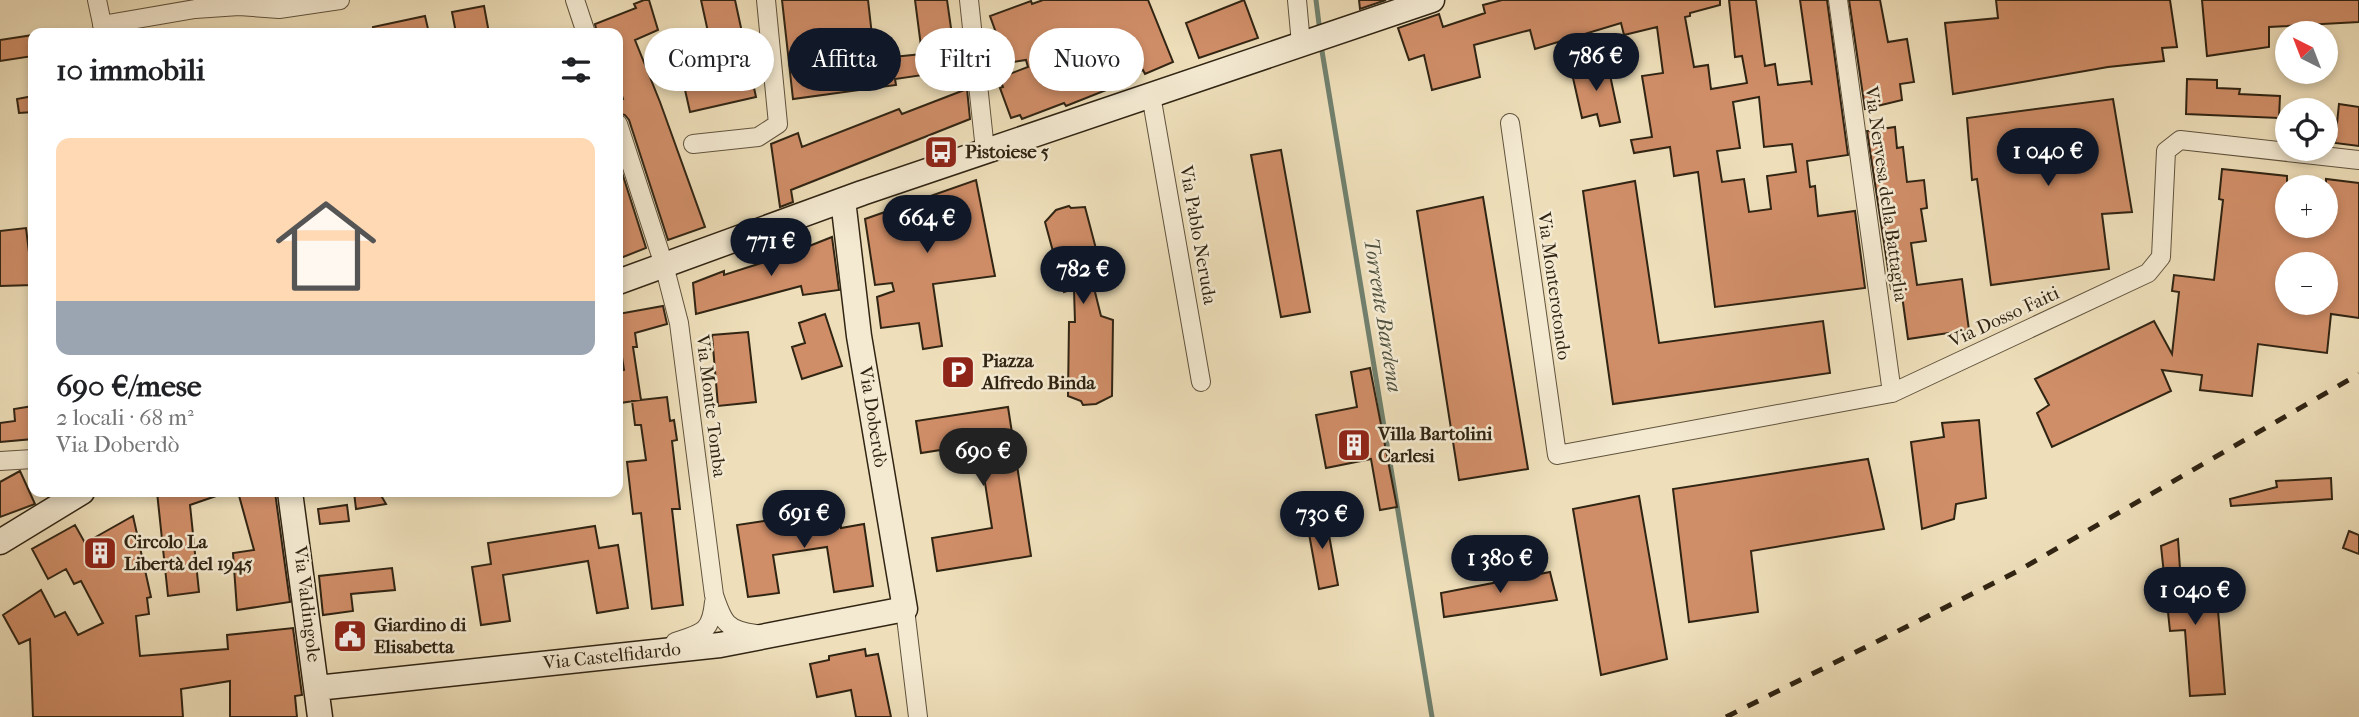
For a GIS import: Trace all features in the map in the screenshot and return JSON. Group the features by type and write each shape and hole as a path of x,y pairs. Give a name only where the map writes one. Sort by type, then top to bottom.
{"street":[{"path":"96,0 103,28"},
{"path":"108,28 195,9 238,3 279,9 301,3 340,0"},
{"path":"575,0 584,28"},
{"path":"693,144 758,137 778,124 766,0"},
{"path":"969,0 985,150"},
{"path":"1297,0 1307,42"},
{"path":"623,280 985,150 1432,0"},
{"name":"Via Nervesa della Battaglia","path":"1838,0 1892,393"},
{"name":"Via Pablo Neruda","path":"1152,94 1201,382"},
{"name":"Via Monterotondo","path":"1510,123 1557,455"},
{"name":"Via Dosso Faiti","path":"1557,455 1892,393 2148,273 2161,257 2166,150 2179,140 2359,160"},
{"name":"Via Monte Tomba","path":"623,142 664,265 679,323 714,595 721,617 727,625 735,630 768,636"},
{"name":"Via Doberdò","path":"842,200 859,336 905,609 918,717"},
{"path":"0,461 28,459"},
{"path":"0,542 74,497"},
{"name":"Via Valdingole","path":"291,497 320,717"},
{"name":"Via Monte Tomba","path":"645,653 704,632 711,623 714,595"},
{"name":"Via Castelfidardo","path":"317,688 720,645 905,609"}],"building":[{"path":"649,0 657,28 644,28 644,36 635,40 644,62 644,91 656,91 705,227 668,240 629,120 623,114 623,28 596,28 595,24 636,8 634,4"},
{"path":"701,0 735,0 741,28 707,28"},
{"path":"782,0 868,0 871,28 788,28 788,54"},
{"path":"915,0 947,0 951,28 919,28"},
{"path":"1043,0 1148,0 1173,62 1145,74 1144,28 1029,28 1029,91 1104,91 1022,119 1020,115 1011,118 1001,91 1015,91 1015,72 1028,67 1026,60 1015,62 1015,28 994,28 990,16 1031,1 1032,4"},
{"path":"1244,0 1258,38 1199,58 1186,23"},
{"path":"1359,0 1386,0 1360,9"},
{"path":"1502,0 1720,0 1720,5 1690,13 1690,16 1685,17 1694,67 1708,65 1711,89 1747,83 1742,56 1735,57 1729,0 1756,0 1765,66 1775,64 1778,85 1811,81 1812,85 1800,0 1827,0 1848,155 1807,161 1810,187 1815,186 1818,216 1855,211 1865,288 1715,307 1698,172 1674,176 1670,147 1634,153 1631,140 1652,137 1642,76 1663,73 1657,27 1624,35 1621,23 1535,49 1530,30 1474,45 1480,77 1432,90 1424,55 1409,60 1398,28 1439,14 1443,27 1485,13 1483,5","holes":["1759,97 1764,147 1792,144 1796,172 1767,176 1771,209 1749,212 1744,179 1722,182 1717,151 1740,148 1733,102"]},
{"path":"1849,0 1880,0 1888,42 1907,39 1914,82 1900,84 1902,100 1865,109"},
{"path":"1996,0 2170,0 2177,47 2162,48 2164,61 2108,67 1953,94 1945,23 1998,18"},
{"path":"2202,0 2359,0 2359,22 2275,21 2275,27 2269,27 2269,47 2207,56"},
{"path":"484,6 488,28 455,28 452,12"},
{"path":"425,16 428,28 373,28"},
{"path":"28,36 28,57 0,61 0,40"},
{"path":"915,55 915,76 901,78 901,56"},
{"path":"1607,61 1620,122 1600,126 1597,114 1582,118 1571,69"},
{"path":"2187,79 2217,80 2217,88 2240,89 2239,94 2280,96 2275,98 2275,118 2186,114"},
{"path":"685,91 755,91 756,97 690,112"},
{"path":"792,91 852,91 793,99"},
{"path":"967,91 970,119 791,190 793,202 780,207 771,144 798,133 802,147 899,109 902,114"},
{"path":"28,97 28,112 19,113 17,99"},
{"path":"2113,99 2132,212 2102,214 2109,269 1991,285 1977,179 1972,180 1967,118"},
{"path":"2339,104 2359,107 2359,146 2338,143"},
{"path":"1895,127 1897,148 1903,147 1907,182 1924,180 1927,208 1921,209 1926,241 1911,243 1917,285 1962,279 1969,330 1908,339 1901,288 1891,289 1867,131"},
{"path":"1281,150 1310,312 1281,317 1251,155"},
{"path":"2222,169 2278,175 2275,175 2275,238 2338,238 2338,180 2359,183 2359,318 2338,315 2338,252 2275,252 2275,315 2331,315 2327,353 2258,344 2252,396 2200,390 2202,375 2162,370 2171,391 2052,447 2037,413 2049,405 2035,379 2154,321 2172,354 2179,292 2172,291 2174,275 2214,280 2223,200 2219,199"},
{"path":"623,176 646,248 623,257"},
{"path":"976,180 995,276 933,284 942,346 923,349 919,323 881,328 877,297 894,291 892,283 875,285 865,219"},
{"path":"1635,181 1659,343 1823,321 1830,373 1613,404 1583,191"},
{"path":"1483,197 1528,469 1459,480 1417,211"},
{"path":"1069,206 1085,207 1105,283 1095,292 1101,316 1113,320 1112,396 1096,404 1083,405 1081,401 1068,396 1069,322 1075,322 1074,289 1064,292 1045,222 1056,210"},
{"path":"26,228 28,285 0,286 0,231"},
{"path":"832,237 839,290 803,295 801,286 696,314 693,283 724,271 724,275 789,254"},
{"path":"663,306 667,324 635,333 637,347 633,347 641,400 623,403 624,370 623,313"},
{"path":"825,314 842,366 802,379 792,347 805,343 799,323"},
{"path":"748,332 756,402 718,406 712,335"},
{"name":"Villa Bartolini Carlesi","path":"1370,368 1397,507 1380,510 1371,459 1326,468 1316,415 1357,407 1351,372"},
{"path":"667,397 670,421 674,420 677,440 672,441 680,509 672,509 683,605 652,609 641,513 633,514 627,462 646,460 641,425 635,425 632,401"},
{"path":"28,407 28,439 0,442 0,423 15,421 14,409"},
{"path":"1008,407 1031,556 937,571 932,538 992,528 979,444 921,453 916,421"},
{"path":"1979,420 1986,498 1956,504 1954,519 1922,529 1911,442 1944,437 1942,423"},
{"path":"1868,459 1884,529 1751,551 1758,612 1689,622 1673,489"},
{"path":"20,471 28,489 28,497 32,497 35,504 0,517 0,482"},
{"path":"2331,478 2332,499 2231,506 2230,499 2277,487 2276,481"},
{"path":"1639,496 1667,659 1601,675 1573,509"},
{"path":"158,497 213,497 190,505 199,592 168,596"},
{"path":"239,497 276,497 290,602 237,610 233,553 254,550"},
{"path":"355,497 382,497 386,504 356,509"},
{"path":"347,505 349,521 320,524 318,509"},
{"path":"839,510 841,528 864,524 873,586 834,592 827,547 773,555 779,593 748,597 737,525"},
{"path":"1325,513 1338,585 1319,589 1306,517"},
{"path":"133,516 151,597 147,598 149,614 136,616 140,656 228,649 227,635 293,628 302,695 295,696 297,717 230,717 230,681 181,689 183,717 33,717 30,639 19,644 3,615 41,590 55,617 65,612 78,635 103,623 81,581 74,584 66,569 48,579 32,549 75,525 85,543"},
{"path":"595,526 599,548 618,545 628,608 597,613 588,561 503,575 510,621 481,625 472,567 491,564 488,543"},
{"path":"2349,531 2359,535 2359,554 2343,548"},
{"path":"2178,539 2181,584 2217,599 2225,694 2190,696 2185,630 2170,631 2161,546"},
{"path":"392,568 395,590 351,594 353,611 323,615 319,576"},
{"path":"1550,572 1557,600 1444,617 1441,593"},
{"path":"865,649 866,656 878,654 891,717 856,717 851,690 817,697 810,664 829,660 829,656"}],"waterway":[{"name":"Torrente Bardena","path":"1316,0 1320,32"},
{"name":"Torrente Bardena","path":"1321,45 1432,717"}],"railway":[{"path":"1726,717 2016,572 2359,374"}],"place":[{"name":"Pistoiese 5","path":"941,152"},
{"name":"Piazza Alfredo Binda","path":"958,372"},
{"name":"Villa Bartolini Carlesi","path":"1354,445"},
{"name":"Circolo La Libertà del 1945","path":"100,553"},
{"name":"Giardino di Elisabetta","path":"350,636"}]}
